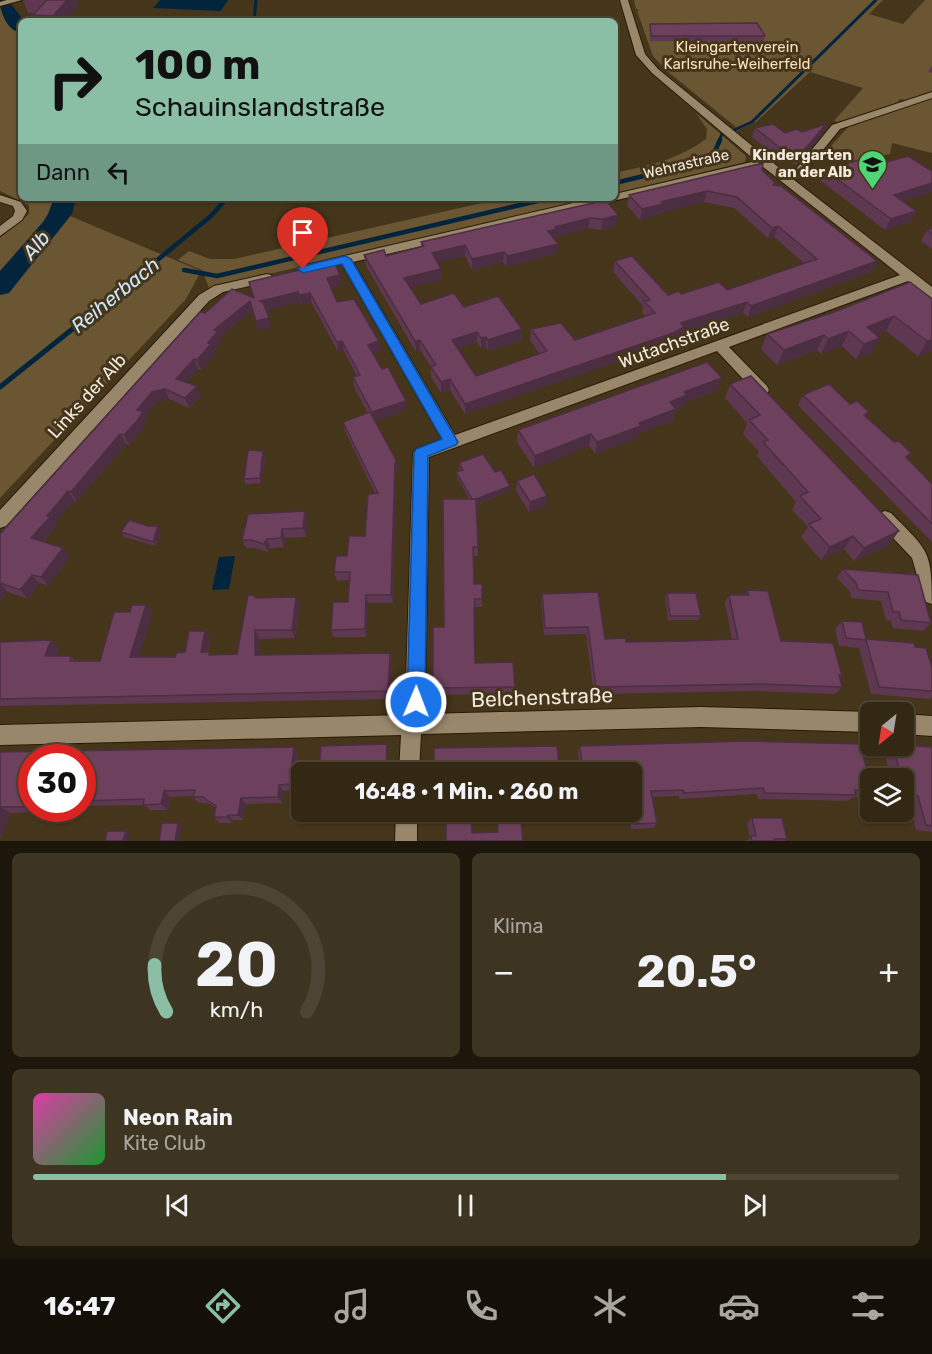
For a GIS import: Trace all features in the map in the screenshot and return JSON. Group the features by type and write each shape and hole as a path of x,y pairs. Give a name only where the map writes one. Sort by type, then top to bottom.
{"street":[{"path":"624,0 641,55 680,93 932,294"},
{"path":"0,4 15,1"},
{"path":"786,179 796,176 836,127 932,95"},
{"name":"Wehrastraße","path":"618,196 764,162"},
{"path":"0,198 17,204 21,208 18,218 2,228"},
{"path":"451,442 345,259 597,201"},
{"name":"Links der Alb","path":"0,521 204,298 219,290 345,259"},
{"name":"Wutachstraße","path":"413,725 421,453 910,276"},
{"path":"720,346 776,404"},
{"path":"872,505 919,554 932,596"},
{"name":"Belchenstraße","path":"0,735 701,717 860,722"},
{"path":"410,762 413,725"},
{"path":"914,725 932,726"},
{"path":"406,841 407,822"}],"green space":[{"name":"Kleingartenverein Karlsruhe-Weiherfeld","path":"634,0 883,0 869,14 903,24 925,0 932,0 932,92 906,100 900,99 896,104 838,122 834,121 863,88 810,72 756,122 736,131 733,129 736,127 667,71 653,56 637,11 640,10 636,9"},
{"path":"0,8 6,17 18,23 18,200 0,191"},
{"path":"932,98 932,153 892,143 890,154 847,162 824,154 849,126"},
{"path":"696,113 746,156 745,162 618,193 618,172 674,157 706,139 707,129"},
{"path":"21,201 72,201 70,216 201,271 186,299 0,498 0,238 29,214 29,205"},
{"path":"491,201 583,201 209,288 202,270 178,260 189,251 210,259 234,259"}],"water":[{"path":"160,0 228,0 221,11 153,8"},
{"path":"235,556 229,589 212,590 219,557"}],"building":[{"path":"47,0 67,0 53,16 33,15"},
{"path":"757,23 765,36 651,36 650,24"},
{"path":"773,124 785,133 797,129 802,132 826,124 800,155 784,151 755,128"},
{"path":"908,156 932,171 932,183 894,195 916,211 891,219 825,170 859,160 869,167"},
{"path":"763,163 762,170 775,183 773,185 781,186 877,261 751,306 747,302 681,323 684,327 673,333 465,404 450,379 441,382 431,367 436,365 420,340 415,341 364,255 384,250 386,256 424,246 421,242 607,201 618,215 603,219 590,218 555,227 557,229 548,231 558,244 507,256 504,252 472,259 465,245 432,253 441,269 404,278 421,304 454,293 464,307 498,296 522,329 488,340 486,337 481,338 477,332 452,340 476,376 547,351 531,329 561,323 575,340 655,313 644,301 650,300 615,261 632,256 668,295 679,291 681,294 719,282 727,290 817,259 778,226 772,228 737,197 707,191 642,209 629,195"},
{"path":"334,262 340,275 327,278 337,302 354,299 379,341 368,345 382,369 388,367 406,401 372,412 353,377 360,375 342,341 337,342 310,293 299,295 298,292 260,301 263,302 269,318 256,321 250,301 214,330 218,331 208,343 211,344 176,379 197,386 185,398 165,389 152,392 137,410 143,412 137,421 124,435 120,434 71,492 68,491 47,516 50,517 31,538 63,548 41,577 32,575 20,590 0,583 0,534 200,312 205,313 232,289 254,298 249,282"},
{"path":"910,282 932,299 932,340 927,341 894,316 867,327 880,338 864,344 849,331 828,339 824,335 784,350 767,334 837,311"},
{"path":"707,362 722,378 684,392 687,395 670,402 676,409 639,423 641,426 597,442 591,434 535,456 518,430"},
{"path":"751,376 899,531 864,548 853,536 830,547 809,524 821,519 800,496 808,492 763,442 768,440 749,420 760,415 730,384"},
{"path":"829,384 850,404 857,401 869,412 864,415 894,442 899,441 911,453 906,457 932,484 932,524 803,395"},
{"path":"370,412 397,462 395,463 391,595 366,595 365,629 331,630 333,602 348,602 350,572 334,572 336,556 347,556 349,536 365,536 368,494 378,493 343,422"},
{"path":"248,450 263,451 260,478 244,479"},
{"path":"483,454 495,472 501,470 510,486 472,499 456,472 463,470 459,463"},
{"path":"534,474 547,496 530,502 517,481"},
{"path":"443,499 476,499 478,547 473,547 474,584 482,584 482,599 475,599 475,663 513,662 515,687 433,688 433,627 444,627"},
{"path":"305,511 303,528 282,529 281,538 267,539 264,544 242,540 248,514"},
{"path":"129,520 148,526 158,526 153,542 121,532"},
{"path":"843,569 918,575 931,623 901,620 899,612 893,612 888,592 858,590 856,583"},
{"path":"747,590 768,591 781,641 833,643 842,675 839,675 842,687 761,684 596,687 588,627 545,628 542,594 598,592 605,639 626,638 626,642 738,639 729,595 749,595"},
{"path":"667,593 696,593 701,616 670,616"},
{"path":"248,595 255,596 255,598 296,597 292,630 255,630 255,655 390,653 388,691 0,699 0,642 51,640 45,656 71,656 70,661 100,661 114,612 130,612 132,605 146,605 130,657 175,657 176,653 185,652 189,631 205,631 201,652 209,652 209,655 237,654"},
{"path":"842,621 862,622 866,639 914,643 915,647 926,648 932,667 932,691 879,687 866,640 846,638"},
{"path":"747,741 860,744 860,756 863,756 866,767 882,768 860,768 860,790 855,790 856,795 765,793 763,788 684,793 683,790 651,791 657,823 635,824 635,822 642,822 642,762 582,762 580,746"},
{"path":"387,744 386,762 320,762 321,746"},
{"path":"557,746 559,762 434,762 434,748"},
{"path":"914,746 932,747 932,826 926,825 918,796 914,796 914,768 899,768 896,756 914,756"},
{"path":"294,747 290,784 279,785 278,797 241,798 238,815 214,817 216,806 203,797 193,797 195,790 164,791 161,804 143,805 144,799 96,801 96,750"},
{"path":"0,752 18,752 18,807 0,807"},
{"path":"752,818 782,818 787,839 752,841 751,836 756,836"},
{"path":"446,822 471,822 472,833 498,832 498,822 521,822 523,841 446,841"},
{"path":"162,823 178,823 175,841 159,841"},
{"path":"107,831 126,831 123,841 105,841"}],"waterway":[{"name":"Reiherbach","path":"254,18 256,0"},
{"path":"734,130 752,122 876,0"},
{"name":"Alb","path":"0,1 18,24"},
{"path":"719,141 722,134"},
{"path":"618,182 701,162 715,151 720,140"},
{"name":"Alb","path":"0,287 51,227 60,214 64,201"},
{"name":"Reiherbach","path":"83,321 211,216 224,201"},
{"path":"184,270 217,276 537,201"},
{"name":"Reiherbach","path":"0,387 85,319"}],"place":[{"name":"Kindergarten an der Alb","path":"873,190"}],"route":[{"path":"303,269 345,259 451,442 421,453 416,702"}]}
